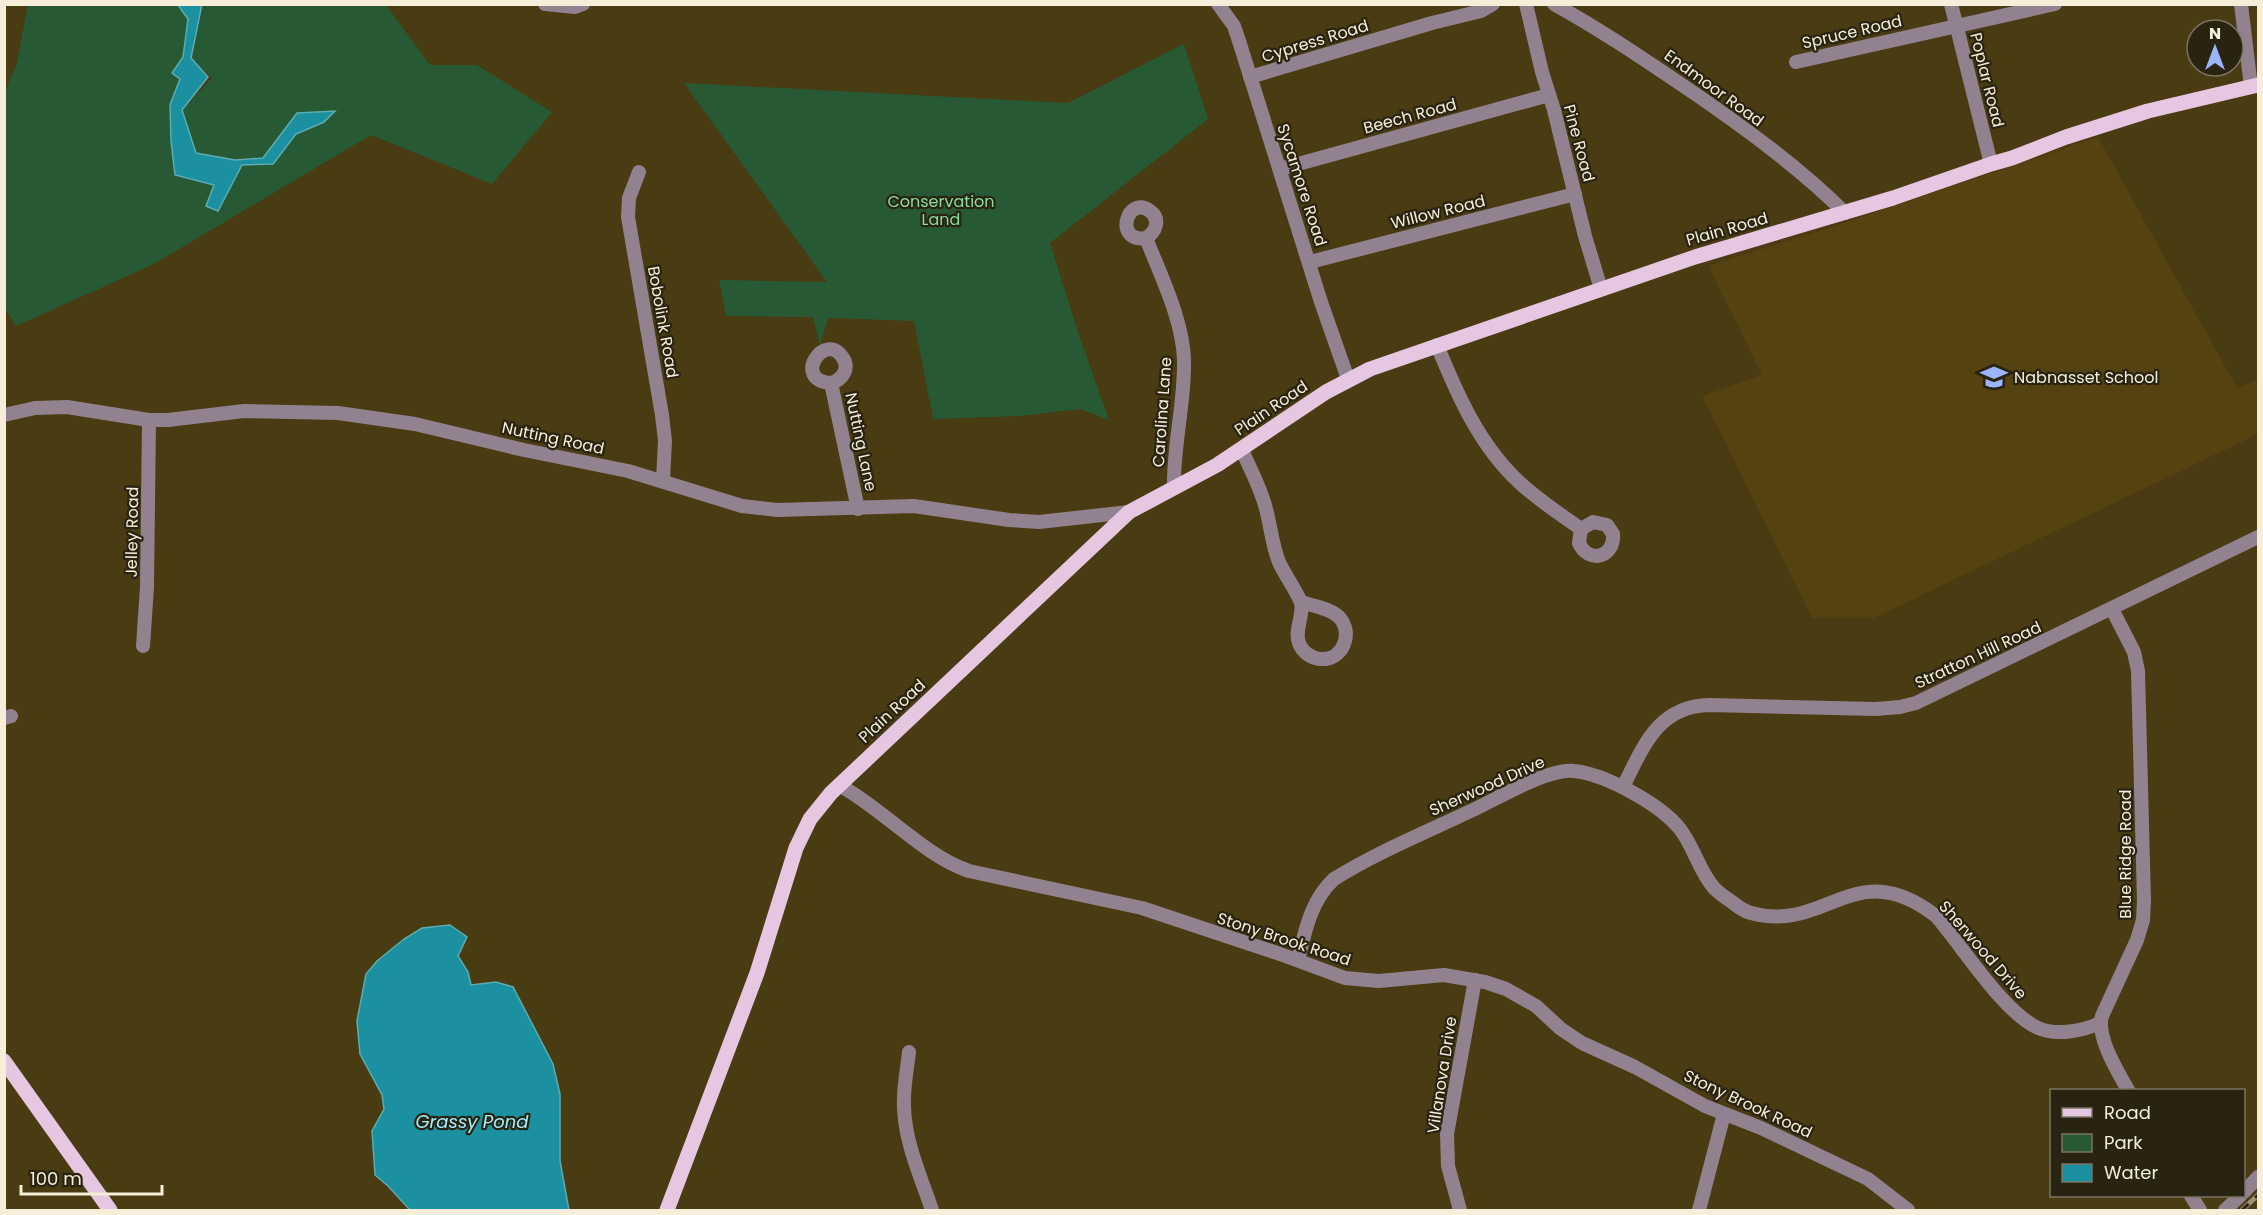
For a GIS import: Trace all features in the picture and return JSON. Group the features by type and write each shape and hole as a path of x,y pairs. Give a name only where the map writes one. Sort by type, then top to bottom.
{"main road":[{"name":"Plain Road","path":"667,1210 757,973 796,848 810,819 839,785 1129,512 1242,450 1326,392 1348,380 1437,345 1727,247 1845,213 2148,111 2255,86"},
{"path":"4,1061 110,1210"}],"street":[{"path":"545,4 575,7 583,4"},
{"name":"Sycamore Road","path":"1218,4 1234,26 1348,380"},
{"name":"Cypress Road","path":"1250,77 1481,11 1493,4"},
{"name":"Pine Road","path":"1526,4 1542,72 1601,289"},
{"name":"Endmoor Road","path":"1554,4 1645,59 1723,113 1808,179 1845,213"},
{"name":"Poplar Road","path":"1951,4 1991,164"},
{"name":"Spruce Road","path":"1796,62 2055,4"},
{"path":"2241,4 2255,86"},
{"name":"Beech Road","path":"1280,169 1549,95"},
{"name":"Bobolink Road","path":"639,172 629,198 628,217 662,415 663,480"},
{"name":"Willow Road","path":"1310,262 1575,194"},
{"name":"Carolina Lane","path":"1146,238 1165,285 1183,346 1184,371 1174,458 1174,488"},
{"path":"1437,345 1466,409 1493,454 1528,491 1581,529"},
{"name":"Nutting Lane","path":"831,383 858,509"},
{"name":"Nutting Road","path":"4,415 35,408 67,407 149,420 244,411 338,413 415,424 663,480 742,507 777,510 914,506 1009,520 1039,522 1129,512"},
{"name":"Jelley Road","path":"143,646 147,587 149,420"},
{"path":"1242,450 1263,496 1280,565 1301,602 1297,636 1302,649 1306,654 1318,659 1337,654 1345,643 1346,636 1346,630 1340,618 1329,611 1301,602"},
{"path":"1093,517 1106,533"},
{"name":"Stratton Hill Road","path":"1623,787 1645,744 1656,729 1681,710 1700,705 1876,709 1907,706 1938,694 2259,537"},
{"name":"Blue Ridge Road","path":"2100,1023 2140,930 2144,901 2138,671 2134,652 2112,609"},
{"name":"Sherwood Drive","path":"1298,960 1304,934 1317,900 1326,887 1349,870 1399,844 1545,776 1574,771 1623,787 1664,813 1679,828 1713,888 1750,913 1782,917 1818,908 1855,893 1892,892 1922,905 1936,916 2017,1016 2045,1030 2088,1029 2100,1023"},
{"name":"Stony Brook Road","path":"839,785 856,794 909,835 956,867 987,876 1142,908 1298,960 1328,973 1357,980 1379,981 1444,975 1475,980 1516,993 1582,1043 1635,1067 1724,1114 1761,1128 1868,1179 1908,1210"},
{"name":"Villanova Drive","path":"1461,1210 1448,1166 1447,1134 1475,980"},
{"path":"2100,1023 2100,1032 2128,1089"},
{"path":"909,1052 903,1106 905,1121 913,1155 932,1210"},
{"path":"1699,1210 1724,1114"},
{"path":"2245,1191 2259,1177"},
{"path":"2192,1197 2200,1210"},
{"path":"2225,1210 2239,1197"}],"shaded area":[{"name":"Nabnasset School","path":"2098,137 2237,388 2258,379 2258,434 1874,618 1812,618 1702,396 1762,375 1708,266 1832,227"}],"green space":[{"path":"28,5 178,5 188,19 183,57 172,72 180,79 170,106 175,174 242,165 273,164 296,134 324,122 334,111 297,113 263,158 235,160 196,153 182,110 212,78 191,59 202,5 386,5 430,65 477,65 552,112 492,184 371,135 152,265 16,326 4,307 4,93 16,66"},
{"name":"Conservation Land","path":"1184,44 1208,119 1050,243 1109,420 1080,409 1019,416 933,419 914,321 828,318 820,345 813,317 726,316 719,280 827,282 684,83 1068,103"}],"water":[{"path":"202,4 191,58 208,77 182,110 196,153 235,160 263,158 297,113 335,111 324,122 296,134 273,164 242,165 218,211 206,206 214,185 175,175 171,141 170,105 180,79 172,73 183,57 188,19 178,5"},
{"name":"Grassy Pond","path":"450,925 467,937 458,956 468,972 471,985 496,982 513,987 553,1064 560,1094 560,1161 569,1210 410,1210 375,1175 372,1131 384,1109 382,1095 360,1054 357,1021 366,974 377,961 422,928"}],"railway":[{"path":"2242,1210 2258,1195"}],"place":[{"name":"Nabnasset School","path":"1994,377"}]}
